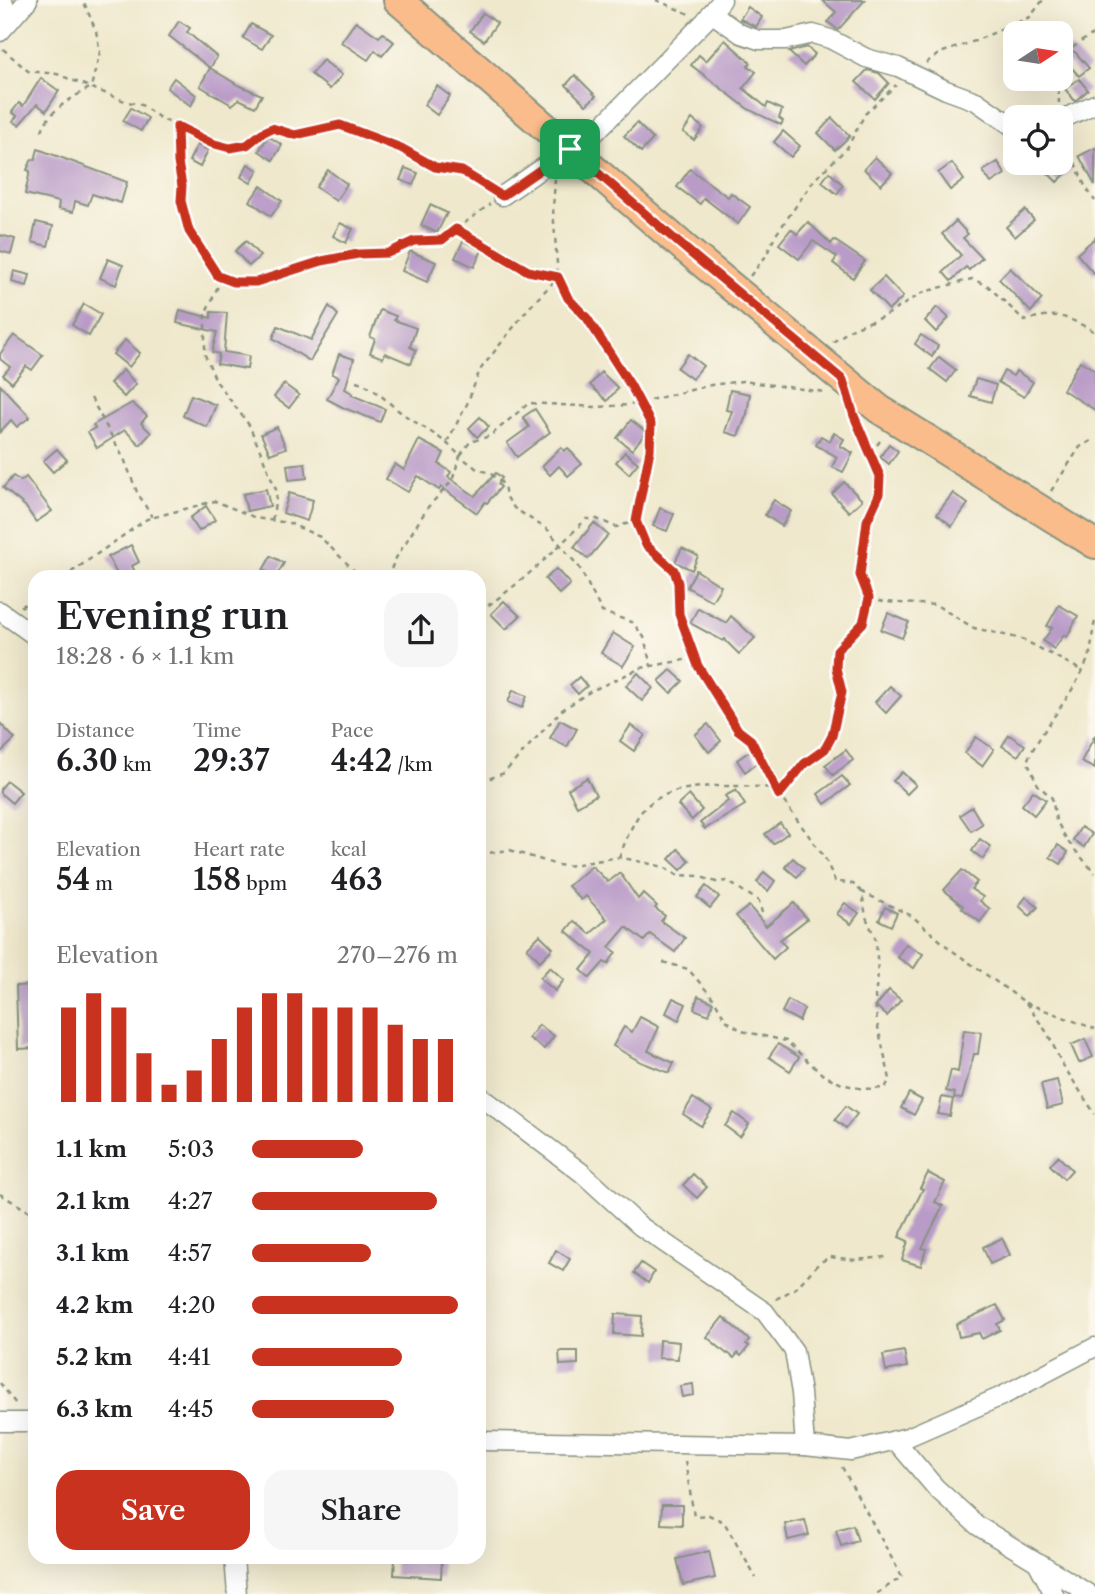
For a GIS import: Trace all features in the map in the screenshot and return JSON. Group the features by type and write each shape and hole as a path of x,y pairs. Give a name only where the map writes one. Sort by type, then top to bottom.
{"main road":[{"path":"398,0 563,154 738,293 879,410 1095,544"}],"street":[{"path":"3,0 4,27"},
{"path":"4,27 28,0"},
{"path":"502,196 563,154 584,143 713,11 741,34 759,40 786,40 813,34 830,39 866,58 912,73 976,101 1003,120"},
{"path":"1073,110 1095,104"},
{"path":"0,611 28,631"},
{"path":"486,1101 582,1173 640,1226 765,1312 794,1351 802,1393 805,1446"},
{"path":"486,1441 805,1446 850,1451 908,1437 1002,1396 1095,1347"},
{"path":"0,1422 28,1416"},
{"path":"895,1440 936,1488 978,1526 1088,1594"},
{"path":"1037,1562 1054,1594"},
{"path":"234,1564 237,1594"}],"path":[{"path":"42,131 66,102 91,87 100,52 96,32 83,0"},
{"path":"656,0 713,11"},
{"path":"738,293 766,256 775,236 815,179 847,148 865,114 896,84 940,54 1030,17 1043,0"},
{"path":"1073,48 1095,33"},
{"path":"0,46 28,71 57,74 127,102 140,104 160,118 177,126 211,143 230,148 247,145 272,128 295,135 340,125 401,148 435,167 462,171 502,196 442,240 414,241 388,253 358,254 322,261 256,282 234,282 218,276 189,231 181,201 177,126"},
{"path":"563,154 553,209 558,277 568,298 587,318 651,424 646,476 636,521 646,545 674,570 678,583 679,614 695,658 738,730 751,740 779,795 825,858 835,881 853,884 862,892 912,916 950,949 1026,1003 1095,1029"},
{"path":"1073,158 1085,186 1095,201"},
{"path":"456,229 528,271 558,277"},
{"path":"222,277 205,313 205,355 216,381 249,425 277,492 272,521"},
{"path":"447,442 467,404 480,370 527,310 558,277"},
{"path":"815,357 853,328 885,316 924,292 972,279 988,286 1025,321 1043,314 1068,317 1095,332"},
{"path":"356,380 368,385 405,416 447,442 477,469 490,473 504,485 506,496 514,508 548,530 579,567 602,612 632,622 644,637 651,666"},
{"path":"391,570 428,507 452,481 460,456 470,442 490,436 529,403 596,407 630,405 711,385 743,381 825,392 843,380"},
{"path":"92,398 119,449 137,492 152,517"},
{"path":"779,795 804,764 825,749 832,736 842,692 836,668 837,650 863,623 869,598 860,575 867,521 879,495 880,476 854,416"},
{"path":"1037,508 1056,485 1080,447 1095,439"},
{"path":"75,570 152,517 215,501 256,518 289,523 320,537 354,570"},
{"path":"486,607 508,592 586,519 597,519 616,527 636,521"},
{"path":"869,598 883,602 936,605 974,628 1021,639 1082,670"},
{"path":"1095,622 1089,657 1057,714 1036,740 1027,761 1038,785 1052,798 1056,820 1068,842 1095,873"},
{"path":"486,779 505,773 562,710 590,691 641,668 695,658"},
{"path":"619,857 634,823 647,805 668,792 734,786 775,788"},
{"path":"486,853 510,850 567,866 619,857 664,867 677,875 698,876 716,882 727,881 759,901 763,918"},
{"path":"663,962 688,969 713,998 726,1020 742,1031 786,1041 822,1074 842,1084 863,1089 885,1088 890,1079 877,1023 876,940 866,917 862,892"},
{"path":"1026,1003 1048,1034 1061,1062 1095,1114"},
{"path":"0,1194 28,1211"},
{"path":"765,1312 772,1301 796,1288 819,1263 830,1257 856,1260 886,1258"},
{"path":"0,1383 8,1396 28,1416"},
{"path":"682,1444 694,1516 709,1515 724,1522 756,1578"},
{"path":"832,1448 902,1577 876,1594"}],"building":[{"path":"822,0 865,0 838,30 828,22 836,12"},
{"path":"748,7 762,17 756,27 740,19"},
{"path":"483,13 497,23 484,41 470,31"},
{"path":"179,21 190,28 187,32 217,57 210,68 169,36"},
{"path":"356,21 379,37 383,33 394,42 382,56 375,50 368,60 341,42"},
{"path":"251,24 271,35 262,49 243,38"},
{"path":"725,40 751,63 748,66 756,72 743,88 766,107 768,103 782,110 779,118 783,121 781,125 748,109 691,65 699,55 706,61"},
{"path":"807,47 815,54 804,66 789,52"},
{"path":"1073,51 1089,68 1079,76 1073,69"},
{"path":"323,60 342,75 330,89 311,74"},
{"path":"210,68 238,85 262,95 255,107 239,99 232,105 200,86"},
{"path":"867,70 879,73 889,83 875,99 856,82"},
{"path":"575,75 596,96 586,105 566,85"},
{"path":"41,78 59,91 46,111 37,104 19,125 13,121 17,116 12,112 19,103 23,106"},
{"path":"174,78 196,95 191,106 167,88"},
{"path":"1079,79 1088,90 1075,101 1067,91 1073,91 1073,83"},
{"path":"437,86 450,96 437,115 424,105"},
{"path":"131,108 148,118 141,131 123,121"},
{"path":"832,118 850,136 835,150 818,133"},
{"path":"692,119 703,128 694,140 683,132"},
{"path":"637,123 653,139 641,152 624,136"},
{"path":"783,131 800,146 791,157 774,142"},
{"path":"268,136 282,145 273,160 259,151"},
{"path":"197,145 208,150 200,167 189,161"},
{"path":"1095,148 1095,185 1079,156"},
{"path":"38,149 127,182 121,203 92,194 88,205 75,201 73,212 58,209 59,202 25,194 30,171 27,170 32,159 35,160"},
{"path":"875,157 892,173 881,185 864,169"},
{"path":"998,162 1003,175 991,183 983,171"},
{"path":"952,163 964,180 950,190 938,173"},
{"path":"248,164 258,170 251,183 241,177"},
{"path":"405,168 418,173 413,185 400,180"},
{"path":"690,169 728,197 731,193 750,207 738,224 704,198 700,204 677,187"},
{"path":"328,170 347,184 336,201 316,187"},
{"path":"829,172 843,185 837,194 822,182"},
{"path":"1050,175 1065,175 1057,182"},
{"path":"261,186 282,201 271,216 250,201"},
{"path":"430,205 447,213 437,233 421,225"},
{"path":"1025,210 1034,220 1015,237 1006,227"},
{"path":"956,221 968,234 963,238 982,258 969,270 966,267 951,281 943,272 961,255 942,234"},
{"path":"36,222 53,226 48,246 32,242"},
{"path":"808,222 831,244 834,240 865,261 853,278 833,263 837,257 813,241 799,259 779,244 791,229 797,234"},
{"path":"340,223 353,229 346,243 333,236"},
{"path":"0,235 15,239 11,254 0,251"},
{"path":"1095,238 1095,275 1077,254"},
{"path":"246,241 260,256 249,266 235,251"},
{"path":"463,241 482,250 474,267 455,258"},
{"path":"410,251 436,262 427,282 402,271"},
{"path":"108,259 123,265 116,285 100,278"},
{"path":"1010,268 1042,299 1031,312 999,279"},
{"path":"14,271 30,275 27,286 12,282"},
{"path":"884,277 903,297 889,310 870,290"},
{"path":"84,304 101,314 89,336 72,325"},
{"path":"329,306 338,315 310,361 273,338 278,326 311,340"},
{"path":"937,307 949,318 936,332 925,321"},
{"path":"180,310 211,318 211,312 227,313 224,352 249,356 247,369 217,364 219,354 212,352 217,332 177,323"},
{"path":"380,310 396,316 394,320 416,328 410,347 416,350 411,364 385,353 383,358 370,353 375,339 370,337"},
{"path":"14,335 43,355 32,370 26,366 12,383 3,375 10,367 0,359 0,354"},
{"path":"921,335 938,346 932,357 915,344"},
{"path":"125,340 140,353 129,367 113,354"},
{"path":"339,354 354,359 345,389 352,395 385,409 380,422 327,399 339,377 332,374"},
{"path":"688,354 703,366 692,379 677,368"},
{"path":"939,357 956,370 947,382 930,369"},
{"path":"1080,361 1095,370 1095,410 1063,390"},
{"path":"123,370 136,384 124,397 110,383"},
{"path":"1004,371 1013,376 1016,371 1033,382 1024,397 998,382"},
{"path":"601,372 618,388 607,401 590,385"},
{"path":"976,379 996,385 991,402 970,396"},
{"path":"284,384 299,395 289,408 274,397"},
{"path":"0,385 30,417 17,427 11,420 0,432"},
{"path":"730,390 750,394 747,414 738,436 725,432 732,411 726,410"},
{"path":"191,395 216,405 207,427 183,416"},
{"path":"132,403 147,416 141,423 151,433 140,445 125,430 97,448 88,432 95,428 93,425"},
{"path":"535,409 550,432 517,457 507,443 529,427 523,417"},
{"path":"480,417 489,427 477,437 469,428"},
{"path":"631,420 646,432 632,450 617,438"},
{"path":"277,427 286,448 270,454 261,434"},
{"path":"834,433 844,439 840,446 853,453 843,472 832,467 837,457 816,445 821,436 830,441"},
{"path":"419,440 444,453 439,464 451,472 448,477 475,496 496,473 502,478 498,484 501,487 477,513 441,487 439,490 418,476 408,492 386,479 395,464 404,470"},
{"path":"889,444 898,451 889,464 880,457"},
{"path":"561,447 564,451 568,448 582,464 568,476 559,466 550,475 542,466"},
{"path":"57,449 67,460 53,472 43,461"},
{"path":"625,452 638,463 629,474 616,462"},
{"path":"305,463 307,478 289,480 287,465"},
{"path":"13,476 21,481 26,477 52,511 36,522 25,506 3,488"},
{"path":"844,482 862,500 849,512 832,494"},
{"path":"266,489 270,506 247,511 243,494"},
{"path":"289,493 313,500 307,521 283,513"},
{"path":"953,493 968,504 952,526 937,514"},
{"path":"774,500 791,511 782,526 765,515"},
{"path":"206,506 215,520 199,531 190,518"},
{"path":"660,508 674,514 667,531 653,526"},
{"path":"594,523 608,535 588,559 574,547"},
{"path":"131,545 139,562 132,566 134,570 115,570 108,557"},
{"path":"682,548 698,556 692,570 675,562"},
{"path":"271,556 284,563 280,570 263,570"},
{"path":"556,569 570,584 559,594 545,579"},
{"path":"696,570 721,586 712,601 687,587"},
{"path":"504,601 520,616 506,629 491,614"},
{"path":"1059,605 1078,616 1067,637 1064,635 1054,649 1043,641 1052,628 1047,626"},
{"path":"698,608 726,623 731,616 755,638 739,654 724,639 723,641 690,623"},
{"path":"888,613 909,622 902,638 881,630"},
{"path":"613,633 635,647 623,666 601,653"},
{"path":"671,670 683,681 671,693 659,681"},
{"path":"638,673 653,688 642,701 626,686"},
{"path":"579,677 587,686 578,694 570,685"},
{"path":"890,686 901,696 886,713 875,702"},
{"path":"513,690 527,696 522,708 508,702"},
{"path":"560,720 577,729 567,747 550,738"},
{"path":"0,723 15,739 0,753"},
{"path":"708,724 721,741 709,752 695,735"},
{"path":"631,725 645,735 634,751 620,741"},
{"path":"1009,735 1025,745 1018,756 1002,746"},
{"path":"1095,735 1095,769 1081,762"},
{"path":"976,737 994,749 982,766 965,753"},
{"path":"846,750 853,760 833,775 825,765"},
{"path":"750,751 758,762 745,772 737,760"},
{"path":"902,772 916,785 907,794 893,781"},
{"path":"842,776 850,785 825,804 818,794"},
{"path":"587,778 596,795 577,806 568,789"},
{"path":"7,781 21,792 12,803 0,793"},
{"path":"736,790 745,805 705,829 700,823 728,801 725,796"},
{"path":"1033,791 1046,800 1034,815 1022,805"},
{"path":"689,795 702,810 692,820 678,805"},
{"path":"972,807 982,824 971,831 960,815"},
{"path":"780,823 788,833 773,844 765,834"},
{"path":"1081,827 1092,834 1084,847 1073,840"},
{"path":"980,839 991,847 983,859 972,851"},
{"path":"1058,845 1068,852 1061,864 1050,857"},
{"path":"678,849 690,861 681,870 669,859"},
{"path":"793,858 804,868 797,877 785,867"},
{"path":"592,866 608,882 620,873 638,899 643,893 657,906 655,908 665,916 661,921 685,938 675,952 650,934 644,941 626,927 609,947 616,952 608,964 604,962 590,978 581,970 594,954 566,931 574,921 590,934 607,919 586,896 581,900 568,886"},
{"path":"962,870 977,882 971,889 983,897 980,901 990,909 980,922 944,890"},
{"path":"764,872 775,881 768,891 757,882"},
{"path":"706,886 719,897 710,908 697,897"},
{"path":"1026,897 1038,907 1030,916 1019,906"},
{"path":"794,903 807,919 780,940 786,947 773,959 736,916 749,906 766,926"},
{"path":"845,903 859,913 851,924 837,914"},
{"path":"885,907 897,913 891,926 879,920"},
{"path":"540,935 553,948 540,961 527,948"},
{"path":"906,944 923,954 914,968 897,957"},
{"path":"550,967 564,980 555,991 540,978"},
{"path":"28,985 28,1048 18,1049 16,986"},
{"path":"889,990 901,1000 887,1016 876,1006"},
{"path":"698,996 713,1002 709,1015 694,1009"},
{"path":"673,998 686,1004 679,1020 666,1013"},
{"path":"788,1000 804,1009 799,1021 782,1012"},
{"path":"640,1017 659,1027 648,1051 674,1063 669,1073 641,1062 613,1046 624,1027 632,1032"},
{"path":"539,1025 554,1036 544,1049 529,1038"},
{"path":"964,1030 981,1032 978,1054 974,1054 962,1099 954,1098 955,1093 946,1091 951,1070 958,1072"},
{"path":"1085,1039 1093,1057 1079,1063 1071,1045"},
{"path":"778,1044 799,1057 790,1071 769,1057"},
{"path":"1057,1080 1063,1105 1047,1109 1041,1084"},
{"path":"909,1093 922,1100 914,1115 901,1108"},
{"path":"942,1097 953,1099 950,1116 938,1114"},
{"path":"693,1098 712,1110 701,1126 683,1114"},
{"path":"846,1106 857,1114 846,1128 835,1120"},
{"path":"734,1113 749,1124 740,1137 725,1126"},
{"path":"1058,1156 1072,1170 1064,1179 1050,1165"},
{"path":"928,1173 945,1182 935,1202 943,1206 922,1248 926,1249 921,1266 902,1260 908,1241 899,1237"},
{"path":"693,1174 707,1187 697,1198 683,1185"},
{"path":"1002,1238 1010,1255 990,1264 983,1247"},
{"path":"556,1250 570,1259 563,1271 549,1263"},
{"path":"641,1263 654,1272 648,1283 634,1273"},
{"path":"997,1305 1005,1320 997,1324 1000,1330 982,1339 979,1333 959,1337 956,1324"},
{"path":"615,1314 642,1316 641,1336 614,1334"},
{"path":"723,1317 749,1340 746,1344 749,1346 741,1356 738,1353 734,1358 707,1337"},
{"path":"659,1340 679,1342 678,1359 658,1358"},
{"path":"559,1351 578,1351 578,1364 560,1365"},
{"path":"904,1351 907,1367 886,1371 883,1355"},
{"path":"693,1384 694,1395 682,1397 680,1386"},
{"path":"662,1505 682,1505 682,1525 661,1524"},
{"path":"805,1520 809,1535 788,1540 785,1524"},
{"path":"853,1525 858,1541 841,1546 836,1530"},
{"path":"709,1551 715,1578 683,1585 677,1559"},
{"path":"395,1564 442,1564 441,1578 394,1575"}],"route":[{"path":"340,125 401,148 435,167 462,171 502,196 570,149 843,380 854,416 880,476 879,495 867,521 860,575 869,598 863,623 837,650 836,668 842,692 832,736 825,749 804,764 779,795 751,740 738,730 698,666 679,614 680,600 674,570 646,545 636,521 650,450 651,424 631,386 587,318 568,298 558,277 528,271 456,229 442,240 414,241 388,253 358,254 322,261 256,282 234,282 218,276 189,231 181,201 177,126 211,143 230,148 247,145 272,128 295,135 340,125"}]}
